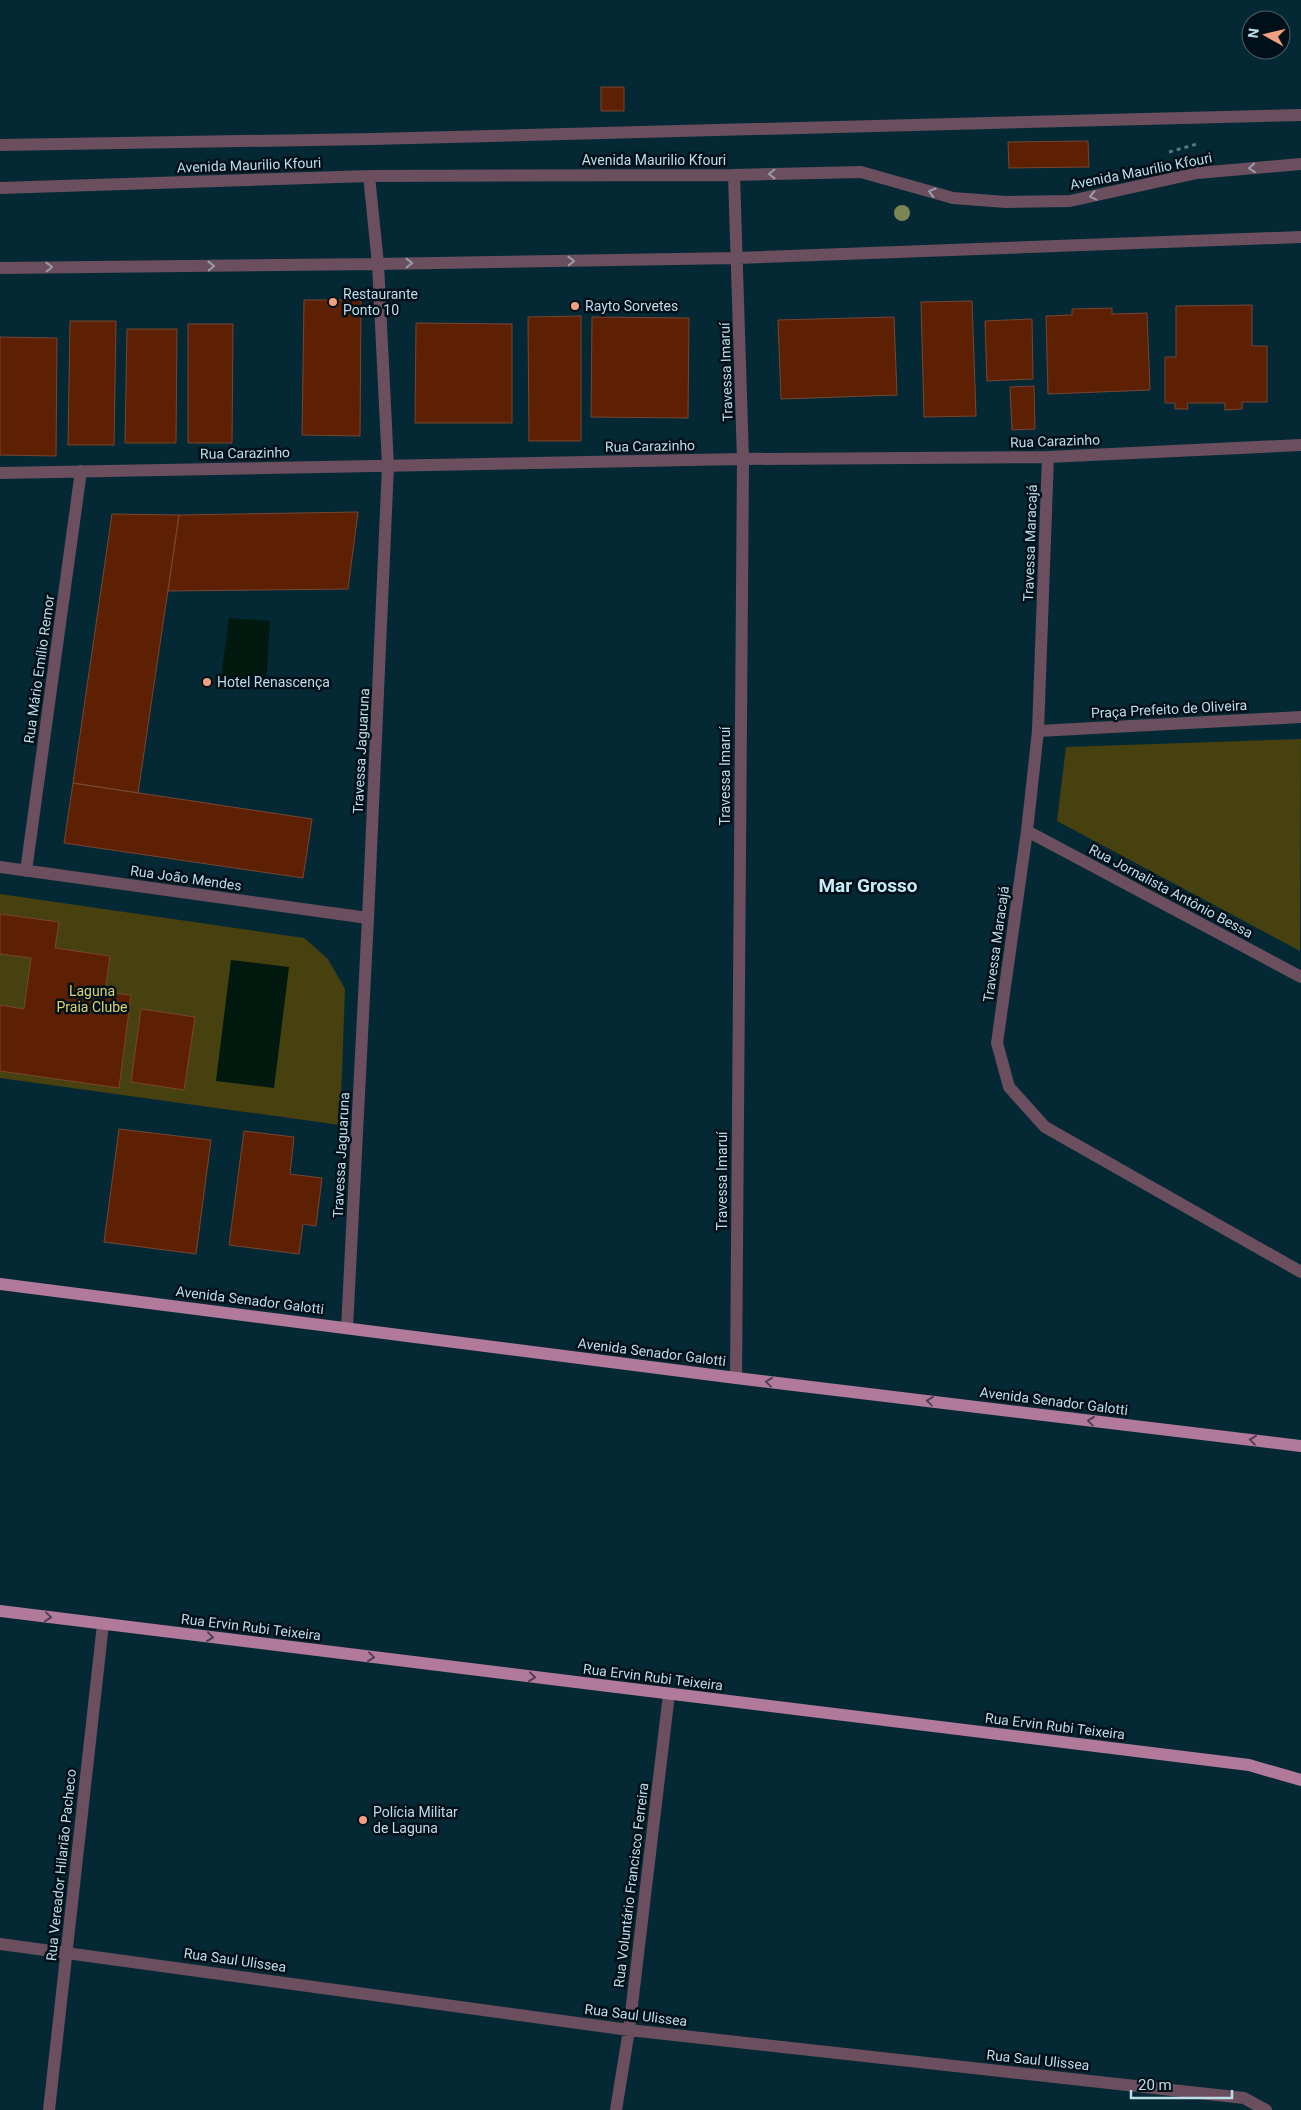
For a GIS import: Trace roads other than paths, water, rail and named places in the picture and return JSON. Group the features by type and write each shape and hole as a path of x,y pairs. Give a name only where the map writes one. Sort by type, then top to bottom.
{"main road":[{"name":"Avenida Senador Galotti","path":"0,1284 736,1378 1301,1446"},
{"name":"Rua Ervin Rubi Teixeira","path":"0,1611 1248,1764 1301,1780"}],"street":[{"path":"0,145 510,136 1301,115"},
{"name":"Avenida Maurilio Kfouri","path":"0,188 369,176 734,175 861,172 953,198 1006,202 1070,201 1197,172 1301,164"},
{"name":"Travessa Imaruí","path":"734,175 743,459 736,1378"},
{"name":"Travessa Jaguaruna","path":"347,1328 388,466 378,264 369,176"},
{"path":"0,268 737,258 1301,236"},
{"name":"Rua Carazinho","path":"0,473 743,459 1048,457 1301,445"},
{"name":"Travessa Maracajá","path":"1048,457 1038,731 1027,832 997,1043 1009,1087 1046,1127 1301,1272"},
{"name":"Rua Mário Emílio Remor","path":"26,871 81,471"},
{"name":"Praça Prefeito de Oliveira","path":"1038,731 1301,717"},
{"name":"Rua Jornalista Antônio Bessa","path":"1027,832 1301,977"},
{"name":"Rua João Mendes","path":"0,867 368,918"},
{"name":"Rua Vereador Hilarião Pacheco","path":"49,2110 102,1624"},
{"name":"Rua Voluntário Francisco Ferreira","path":"616,2110 629,2030 669,1694"},
{"name":"Rua Saul Ulissea","path":"0,1944 629,2030 1244,2098 1266,2110"}],"place":[{"name":"Restaurante Ponto 10","path":"333,302"},
{"name":"Rayto Sorvetes","path":"575,306"},
{"name":"Hotel Renascença","path":"207,682"},
{"name":"Polícia Militar de Laguna","path":"363,1820"}],"district":[{"name":"Mar Grosso","path":"868,885"}],"park label":[{"name":"Laguna Praia Clube","path":"92,1000"}]}
